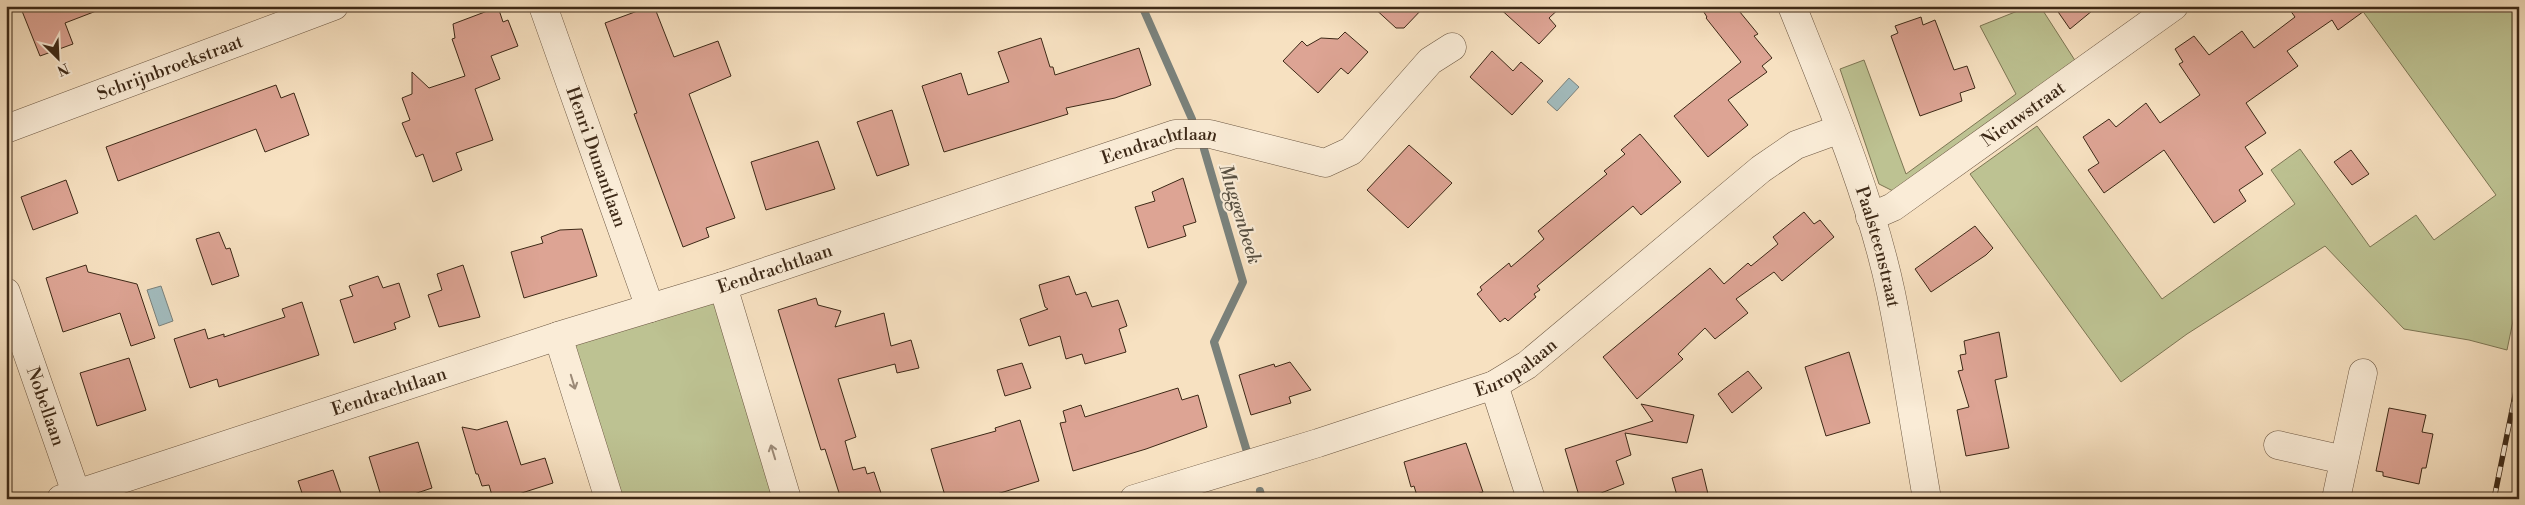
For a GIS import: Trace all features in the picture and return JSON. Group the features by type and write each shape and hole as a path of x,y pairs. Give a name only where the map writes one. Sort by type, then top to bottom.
{"street":[{"name":"Schrijnbroekstraat","path":"6,129 334,6"},
{"name":"Henri Dunantlaan","path":"543,6 650,308"},
{"name":"Paalsteenstraat","path":"1792,6 1840,129 1870,217 1891,292 1927,499"},
{"name":"Nieuwstraat","path":"1870,217 1894,207 2174,6"},
{"name":"Eendrachtlaan","path":"68,496 105,491 558,336 723,286 1175,134 1210,134 1325,163 1351,151 1430,61 1452,47"},
{"name":"Europalaan","path":"1134,499 1494,385 1527,365 1762,169 1796,145 1840,129"},
{"path":"723,286 787,499"},
{"name":"Nobellaan","path":"6,292 68,496"},
{"path":"558,336 609,499"},
{"path":"2336,499 2363,373"},
{"path":"1494,385 1531,499"},
{"path":"2278,446 2344,460"}],"green space":[{"path":"2025,6 2040,6 2076,62 1893,191 1879,184 1840,69 1864,60 1906,174 2016,94 1980,26 2025,8"},
{"path":"2359,6 2519,6 2519,292 2507,350 2469,340 2404,329 2325,246 2187,334 2121,382 1970,174 2037,126 2162,299 2295,204 2271,170 2300,149 2370,247 2416,215 2434,240 2496,195"},
{"path":"714,298 773,499 621,499 572,343"}],"water":[{"path":"1569,78 1579,87 1557,111 1547,102"},
{"path":"161,286 173,321 159,326 147,290"}],"building":[{"path":"20,6 103,6 104,8 65,23 73,44 40,56"},
{"path":"654,6 674,57 718,41 731,76 689,94 735,218 706,228 709,237 683,247 634,114 637,113 605,23"},
{"path":"1372,6 1425,6 1404,28 1396,28"},
{"path":"1497,6 1562,6 1549,18 1556,26 1539,44"},
{"path":"1700,6 1735,6 1758,34 1754,36 1772,58 1762,66 1767,72 1728,100 1748,125 1708,157 1674,116 1741,62 1706,18"},
{"path":"2054,6 2098,6 2070,29"},
{"path":"2287,6 2371,6 2338,30 2332,20 2287,51 2298,66 2246,103 2266,133 2245,147 2263,174 2239,190 2246,201 2214,223 2164,150 2104,193 2088,170 2099,163 2083,137 2109,119 2116,127 2146,103 2160,123 2200,95 2179,64 2183,62 2175,49 2194,36 2209,55 2242,31 2254,48 2295,17"},
{"path":"498,7 503,22 508,20 518,46 491,56 500,79 475,89 493,140 456,153 462,170 433,182 423,154 416,157 402,123 410,120 402,98 412,94 412,72 429,88 465,76 452,39 455,38 453,24"},
{"path":"1921,17 1923,25 1935,20 1954,70 1967,66 1975,88 1960,93 1962,101 1920,116 1891,36 1898,33 1895,26"},
{"path":"1345,32 1368,52 1348,74 1341,68 1318,93 1283,61 1302,41 1307,46 1321,38 1338,39"},
{"path":"1041,38 1050,67 1053,67 1055,75 1139,48 1151,85 1115,98 1066,108 1068,114 944,152 922,86 961,73 968,95 1009,82 998,52"},
{"path":"1492,51 1513,71 1521,62 1543,81 1512,115 1470,77"},
{"path":"276,85 281,98 294,93 309,135 265,152 256,129 118,181 106,147"},
{"path":"892,110 909,165 877,176 857,122"},
{"path":"1640,134 1681,182 1641,215 1633,206 1537,286 1540,290 1534,294 1536,297 1508,321 1505,318 1500,322 1477,294 1482,290 1480,287 1509,263 1511,267 1544,239 1538,231 1607,174 1604,171 1625,154 1621,150"},
{"path":"818,141 835,189 766,210 751,162"},
{"path":"1409,145 1452,183 1408,228 1367,190"},
{"path":"2351,150 2369,174 2352,185 2334,162"},
{"path":"1183,178 1196,222 1183,226 1186,236 1148,248 1135,207 1155,201 1152,192"},
{"path":"66,180 78,213 33,230 21,197"},
{"path":"1804,212 1814,224 1820,220 1834,237 1782,281 1774,272 1736,299 1748,313 1715,339 1705,328 1678,354 1683,359 1637,399 1603,357 1710,268 1724,284 1748,263 1751,266 1778,244 1773,237"},
{"path":"1975,226 1993,248 1986,255 1931,292 1915,269"},
{"path":"582,229 597,276 524,298 511,252 543,243 541,237 560,230"},
{"path":"219,232 226,249 230,248 239,276 212,285 196,239"},
{"path":"86,265 88,272 137,284 155,338 131,346 120,313 63,332 46,278"},
{"path":"463,265 480,317 439,327 428,295 442,290 437,274"},
{"path":"378,276 383,288 399,283 410,317 394,323 396,329 354,343 340,300 353,296 349,286"},
{"path":"1069,276 1076,295 1086,292 1092,307 1118,300 1127,326 1119,329 1126,352 1085,364 1082,354 1066,359 1060,336 1029,346 1020,319 1048,309 1045,307 1039,285"},
{"path":"816,298 818,305 841,311 835,327 884,313 891,346 911,340 919,368 897,373 895,364 838,379 856,437 845,441 853,470 865,467 867,474 874,472 883,499 841,499 825,449 821,450 778,310"},
{"path":"302,302 319,355 219,387 217,379 190,388 174,339 205,329 208,339 224,334 224,337 285,317 282,309"},
{"path":"1999,332 2007,377 1995,380 2009,448 1966,456 1957,410 1969,407 1958,371 1963,370 1960,355 1966,354 1964,341"},
{"path":"1849,352 1870,423 1826,436 1805,367"},
{"path":"129,358 146,410 97,426 80,373"},
{"path":"1290,362 1311,390 1289,397 1291,403 1251,415 1239,375 1274,364 1275,367"},
{"path":"1022,363 1031,388 1005,396 997,370"},
{"path":"1748,371 1762,388 1732,413 1718,394"},
{"path":"1178,388 1182,400 1198,395 1207,427 1146,449 1073,471 1060,423 1066,422 1063,411 1081,405 1085,417"},
{"path":"1641,404 1694,415 1687,443 1625,433 1631,455 1616,461 1624,484 1586,499 1580,499 1565,449 1653,421"},
{"path":"2389,408 2426,415 2422,432 2433,434 2426,468 2422,468 2419,484 2383,476 2383,472 2376,471"},
{"path":"1020,420 1039,481 981,499 946,499 931,449 996,431 995,428"},
{"path":"507,421 521,465 545,458 553,483 503,499 493,499 489,485 482,486 478,474 476,474 462,427 477,430"},
{"path":"418,442 432,488 399,499 382,499 369,457"},
{"path":"1466,443 1483,492 1461,499 1418,499 1414,486 1411,487 1404,462"},
{"path":"1702,469 1708,494 1693,499 1678,499 1672,478"},
{"path":"333,470 343,499 304,499 298,481"}],"waterway":[{"name":"Muggenbeek","path":"1142,6 1192,119"},
{"name":"Muggenbeek","path":"1204,149 1243,282 1214,342 1248,455"},
{"name":"Muggenbeek","path":"1260,491 1262,499"}],"railway":[{"path":"2494,499 2519,376"}]}
